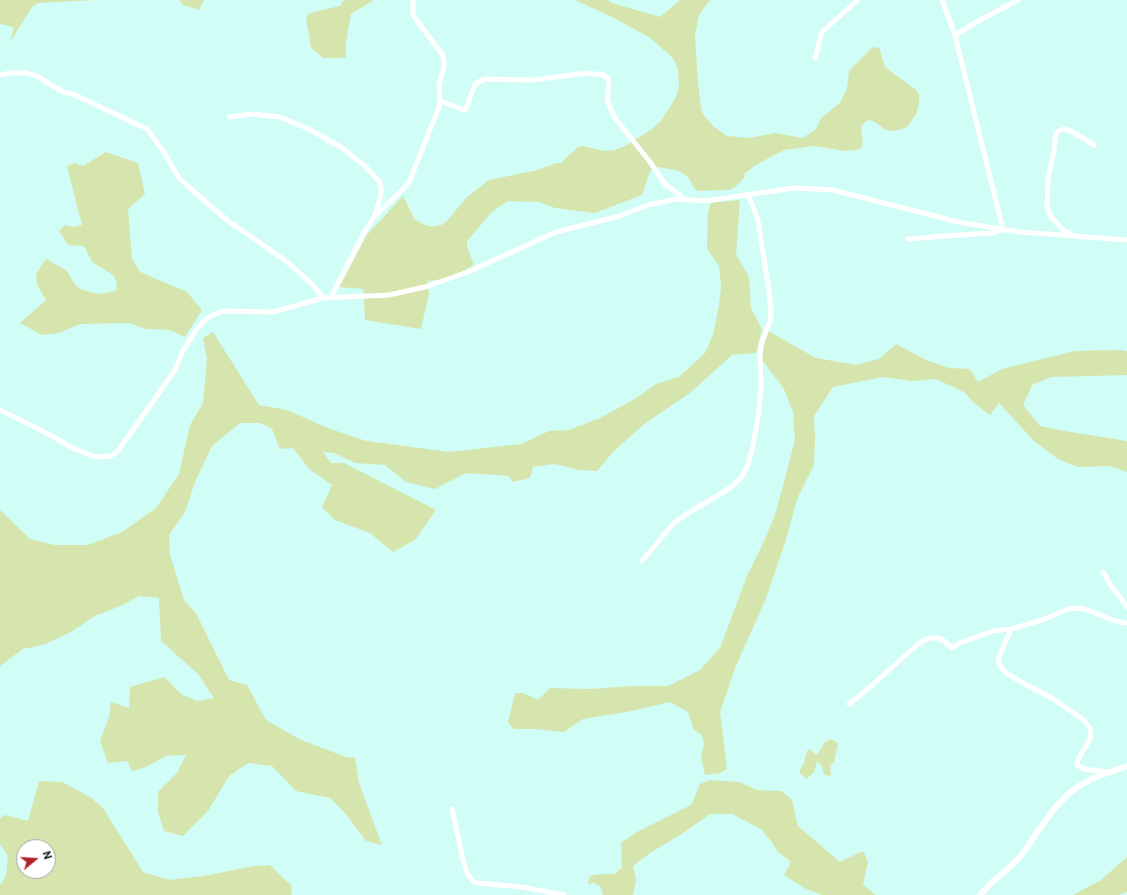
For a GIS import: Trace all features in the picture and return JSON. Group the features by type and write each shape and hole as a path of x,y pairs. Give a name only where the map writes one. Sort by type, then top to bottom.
{"street":[{"path":"331,297 364,231 374,218 410,180 438,111 440,101 439,85 444,67 442,54 415,18 412,4 413,0"},
{"path":"815,58 822,32 858,0"},
{"path":"942,0 955,35 1002,230"},
{"path":"955,35 1018,0"},
{"path":"0,75 25,73 37,76 64,92 73,94 147,130 164,152 179,178 203,201 252,238 286,261 314,286 323,298"},
{"path":"440,101 466,110 476,84 484,80 533,80 587,73 604,75 609,80 607,100 615,118 650,162 665,184 683,198 693,201 705,201 794,188 832,190 958,222 1002,230 1127,240"},
{"path":"229,116 252,114 280,117 311,130 342,148 365,166 378,181 381,187 381,195 374,218"},
{"path":"1074,236 1064,231 1051,217 1047,208 1048,180 1056,134 1058,130 1064,129 1071,131 1094,145"},
{"path":"642,561 673,524 685,515 730,488 741,478 748,465 758,418 761,388 760,353 762,342 770,321 771,310 758,220 748,194"},
{"path":"0,410 40,429 73,448 92,456 111,456 118,452 130,436 175,370 183,351 196,330 206,319 215,314 224,311 273,312 323,298 388,295 425,286 468,272 556,232 620,216 648,205 683,198"},
{"path":"908,240 991,233 1002,230"},
{"path":"1103,572 1127,607"},
{"path":"849,704 924,640 938,638 952,648 960,643 993,631 1011,629 1076,608 1085,609 1115,621 1127,623"},
{"path":"1011,629 999,657 998,662 1000,667 1006,673 1052,698 1085,721 1090,729 1091,737 1076,763 1084,769 1110,772"},
{"path":"980,895 1020,857 1053,810 1069,793 1086,782 1127,766"},
{"path":"452,809 464,863 468,875 474,882 522,887 564,895"}],"green space":[{"path":"0,0 96,0 38,3 32,7 10,42 14,27 0,24"},
{"path":"179,0 204,0 199,10 183,5"},
{"path":"344,0 374,0 351,14 346,42 346,58 324,58 311,48 306,17 310,13 340,6"},
{"path":"575,0 608,0 612,3 660,17 680,0 710,0 699,15 695,35 701,109 703,114 713,126 727,136 749,138 775,133 803,138 816,129 821,118 840,103 847,88 849,71 873,47 879,48 885,67 916,90 919,94 919,104 916,114 907,127 892,131 886,130 873,121 868,120 861,127 863,143 861,148 856,150 845,151 814,146 784,150 756,165 744,174 745,177 734,188 729,190 698,191 694,188 688,177 679,171 659,167 650,171 642,195 595,213 555,208 539,202 508,201 492,212 467,241 467,246 474,265 448,279 427,281 429,294 421,329 365,320 363,289 339,287 367,235 403,196 415,220 430,227 441,225 446,222 467,197 489,180 538,170 556,163 561,163 578,147 583,146 604,151 615,150 625,146 652,129 661,121 676,97 679,86 678,69 673,58 649,37 614,18"},
{"path":"106,152 138,163 145,194 128,209 132,259 140,272 187,292 202,310 185,337 170,330 145,329 129,323 80,324 59,333 42,335 20,323 46,300 37,285 36,274 46,259 67,271 76,286 83,290 98,294 116,291 117,283 113,275 92,262 84,246 68,245 59,231 65,225 74,227 82,225 67,166 75,163 83,166"},
{"path":"740,200 736,254 749,277 751,308 762,329 756,353 732,355 691,392 643,425 613,452 597,471 579,470 555,464 533,467 530,478 512,482 509,476 466,473 435,489 406,482 385,465 355,463 334,453 323,452 331,463 344,463 436,510 415,540 393,552 370,533 335,520 322,507 332,485 309,469 293,448 280,449 272,429 260,423 240,423 212,446 195,482 185,512 169,535 170,555 184,600 197,615 229,680 247,685 266,720 299,739 346,757 355,758 359,783 382,845 366,841 345,813 330,798 296,791 272,766 248,763 229,776 208,811 183,836 164,831 158,812 158,792 177,773 186,755 166,756 146,767 132,771 127,761 108,763 100,741 109,717 111,702 129,708 130,687 164,677 181,694 197,701 214,698 198,674 161,641 159,598 139,596 123,605 95,616 71,632 43,645 23,649 0,666 0,510 30,539 55,545 88,545 122,532 156,508 179,474 190,425 203,403 207,359 203,338 213,332 259,405 287,410 328,428 366,441 449,452 521,444 549,431 569,430 600,418 633,400 656,384 679,377 705,353 713,335 721,287 719,266 707,249 708,212 711,203"},
{"path":"768,331 816,358 856,365 879,359 896,344 926,360 949,368 970,369 978,382 1002,369 1075,351 1127,351 1127,375 1051,377 1032,385 1023,405 1040,426 1127,441 1127,472 1109,466 1078,467 1058,459 1034,441 999,403 990,415 974,403 964,392 936,379 913,381 883,377 833,387 814,416 814,465 797,499 786,540 765,601 735,668 720,712 727,769 720,773 705,775 701,756 704,743 701,734 694,730 688,712 670,702 627,712 583,719 564,732 514,729 508,722 515,693 523,693 538,700 550,688 591,689 632,686 668,686 700,670 720,648 747,576 766,537 776,512 795,440 793,412 784,389 762,360 764,342"},
{"path":"831,739 838,743 834,762 830,766 831,776 824,775 822,766 817,761 814,772 806,779 799,772 804,763 807,751 810,749 815,754 818,754 825,742"},
{"path":"710,780 739,782 757,790 782,791 792,800 798,826 840,862 863,851 868,861 863,885 876,895 822,895 806,889 784,875 791,862 778,852 761,829 732,814 710,814 680,835 650,853 633,866 636,880 633,895 603,895 601,887 594,883 588,884 590,876 614,874 622,868 621,843 635,833 691,805 700,784"},
{"path":"39,781 62,782 90,797 103,808 143,872 169,880 204,876 254,866 270,865 291,884 292,895 0,895 0,885 6,876 8,856 0,844 0,818 5,815 28,821"},
{"path":"1127,857 1127,892 1118,895 1073,895 1101,880"}]}
